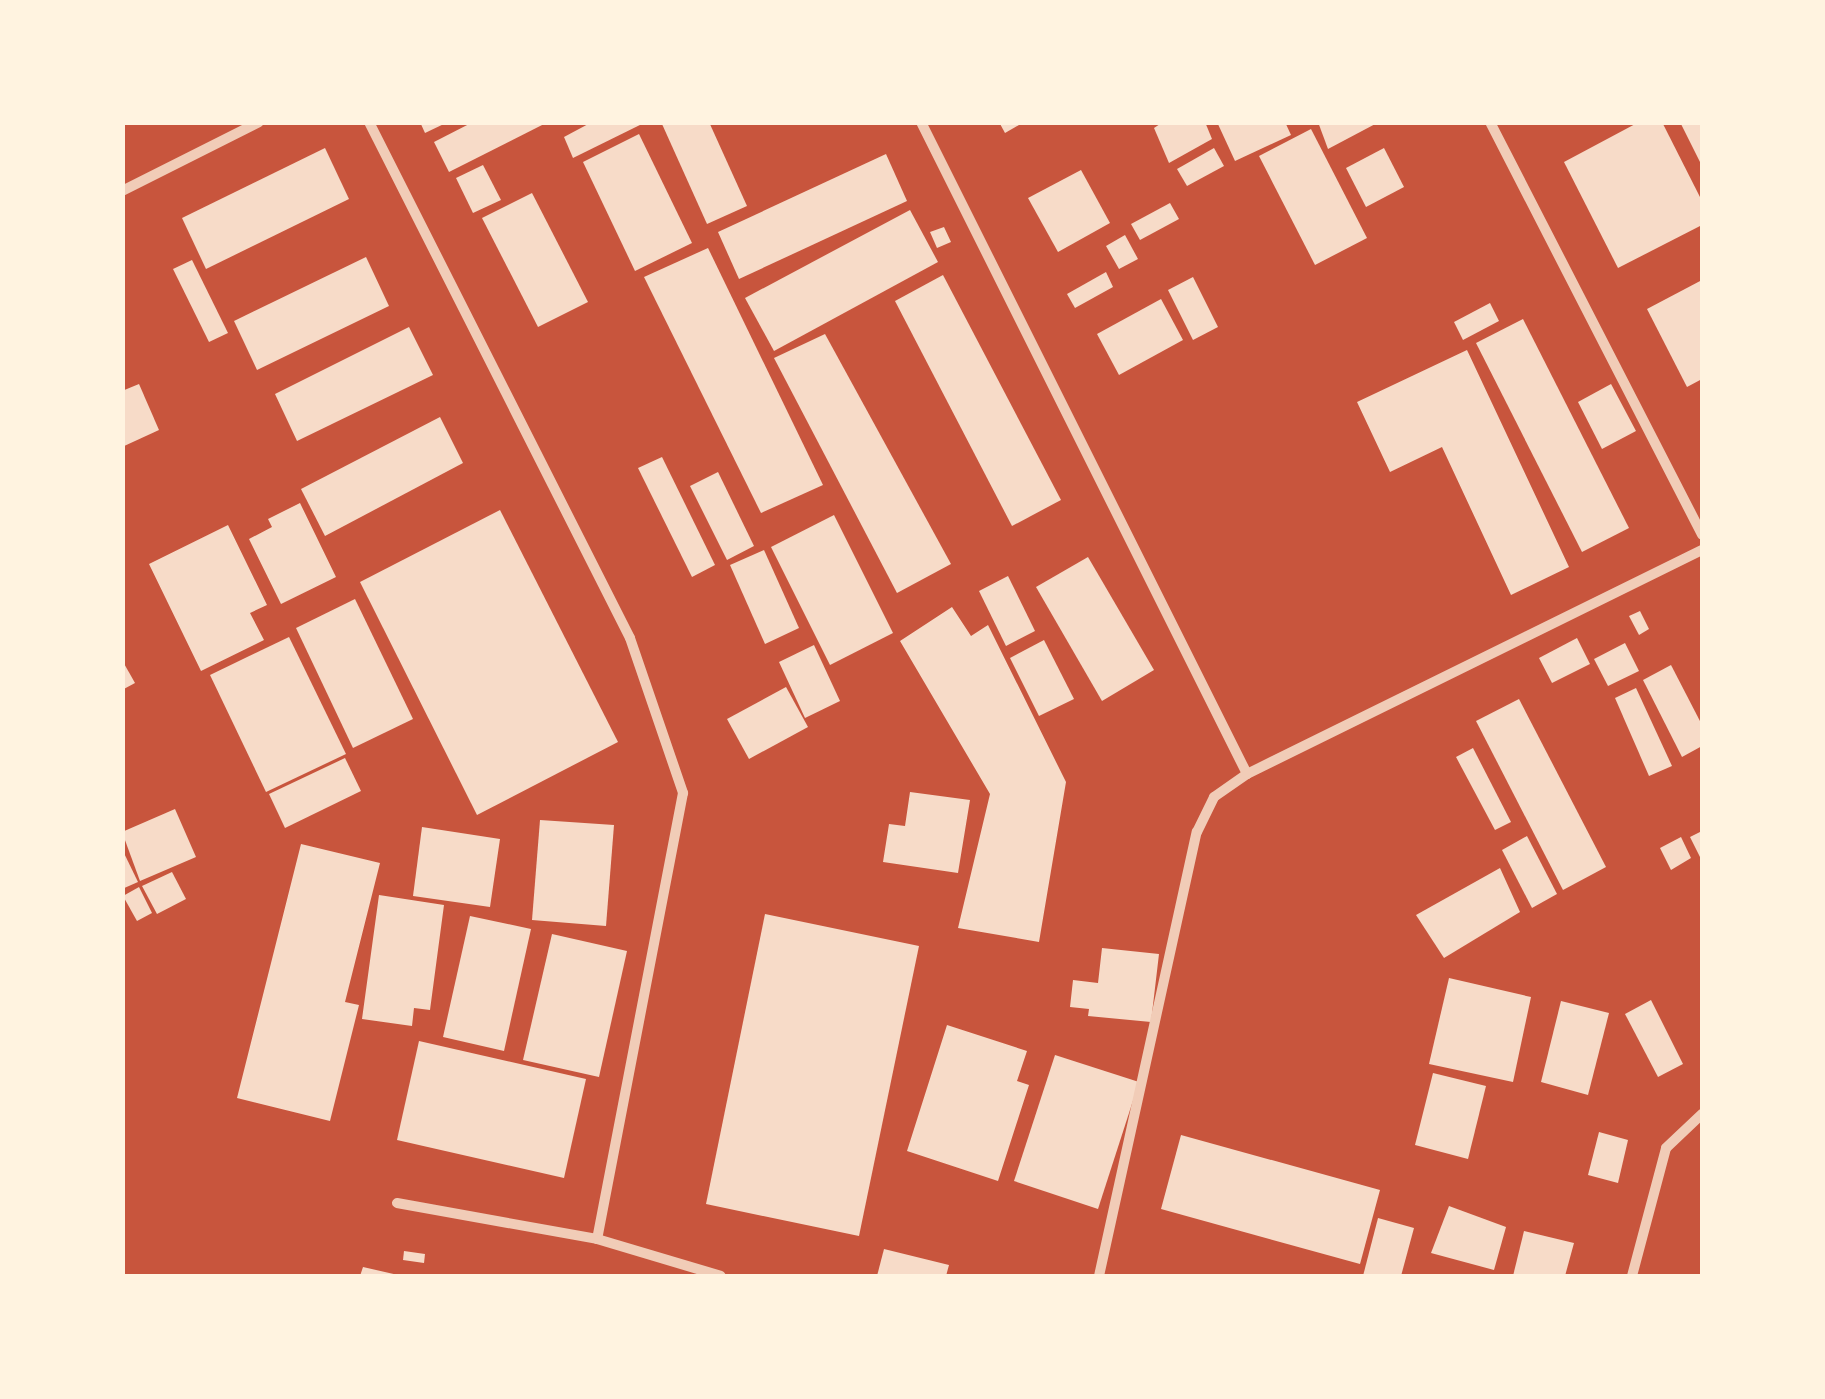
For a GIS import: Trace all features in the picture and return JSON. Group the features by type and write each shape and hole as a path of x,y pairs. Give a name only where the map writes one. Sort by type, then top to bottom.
{"street":[{"path":"122,190 259,122"},
{"path":"368,122 630,638 683,793 597,1238"},
{"path":"921,122 1247,774"},
{"path":"1490,122 1702,536"},
{"path":"1099,1276 1197,832 1214,797 1247,774 1702,550"},
{"path":"1632,1276 1666,1148 1702,1114"},
{"path":"396,1204 597,1238 721,1276"}],"building":[{"path":"420,122 448,122 425,133"},
{"path":"473,122 548,122 449,172 434,142"},
{"path":"592,122 646,122 573,158 564,137"},
{"path":"709,122 747,206 707,224 662,124"},
{"path":"999,122 1024,122 1005,133"},
{"path":"1163,122 1205,122 1212,139 1169,163 1154,128"},
{"path":"1217,122 1285,122 1291,135 1235,161"},
{"path":"1318,122 1379,122 1328,149"},
{"path":"1639,122 1662,122 1702,201 1702,225 1618,268 1564,162"},
{"path":"1680,122 1702,122 1702,166"},
{"path":"1311,129 1367,238 1315,265 1259,156"},
{"path":"639,134 692,243 635,271 583,162"},
{"path":"325,148 349,199 206,269 182,218"},
{"path":"1214,148 1224,166 1187,186 1177,169"},
{"path":"1384,148 1404,187 1366,207 1346,168"},
{"path":"886,154 907,201 739,279 718,232"},
{"path":"483,165 501,200 473,213 456,178"},
{"path":"1081,170 1110,223 1058,252 1028,198"},
{"path":"532,193 588,302 538,327 482,218"},
{"path":"1170,203 1179,219 1140,240 1131,224"},
{"path":"910,210 938,262 774,351 745,298"},
{"path":"944,227 951,242 937,248 930,232"},
{"path":"1125,235 1138,259 1119,269 1106,246"},
{"path":"708,248 823,485 761,513 644,277"},
{"path":"366,257 389,306 257,370 234,321"},
{"path":"192,260 228,333 209,342 173,269"},
{"path":"1106,272 1113,287 1075,308 1067,294"},
{"path":"943,275 1061,500 1012,526 895,301"},
{"path":"1193,277 1218,327 1193,340 1168,290"},
{"path":"1702,280 1702,379 1687,387 1647,309"},
{"path":"1161,299 1183,340 1119,375 1097,334"},
{"path":"1490,303 1499,321 1463,340 1454,322"},
{"path":"1523,319 1629,528 1582,552 1476,343"},
{"path":"409,327 433,375 297,441 275,394"},
{"path":"825,334 951,564 897,593 774,358"},
{"path":"1467,350 1569,567 1511,595 1442,447 1390,472 1357,402"},
{"path":"139,384 159,430 122,447 122,391"},
{"path":"1611,384 1636,431 1602,449 1578,402"},
{"path":"440,417 463,463 325,536 301,489"},
{"path":"662,457 715,565 692,577 638,468"},
{"path":"718,472 754,546 727,560 690,486"},
{"path":"300,503 336,577 281,604 249,539 272,527 268,519"},
{"path":"500,510 618,742 477,815 360,582"},
{"path":"834,515 893,633 830,665 771,547"},
{"path":"228,525 267,605 250,613 264,640 201,671 149,564"},
{"path":"764,550 799,628 765,644 730,565"},
{"path":"1088,557 1154,670 1102,701 1036,587"},
{"path":"1008,576 1035,631 1006,646 979,591"},
{"path":"355,599 413,719 353,748 296,628"},
{"path":"952,607 971,636 988,625 1066,782 1039,942 958,928 990,794 900,641"},
{"path":"1640,611 1649,629 1639,635 1629,616"},
{"path":"289,637 346,754 266,792 210,675"},
{"path":"1577,638 1590,664 1552,683 1539,658"},
{"path":"1044,640 1074,699 1039,716 1010,658"},
{"path":"1625,643 1639,671 1608,686 1594,659"},
{"path":"814,645 840,701 805,718 779,662"},
{"path":"122,660 135,683 122,690"},
{"path":"1671,665 1702,725 1702,746 1682,757 1643,680"},
{"path":"786,687 808,727 749,759 727,719"},
{"path":"1636,688 1672,766 1649,776 1615,698"},
{"path":"1519,699 1606,867 1563,890 1476,721"},
{"path":"1473,748 1511,822 1495,830 1456,757"},
{"path":"345,758 361,791 285,828 269,794"},
{"path":"910,792 970,800 958,873 883,862 889,824 905,826"},
{"path":"175,809 196,857 140,881 122,832"},
{"path":"540,820 614,825 606,926 532,920"},
{"path":"422,827 500,839 490,907 413,896"},
{"path":"1702,831 1702,861 1690,837"},
{"path":"1527,836 1557,894 1532,908 1502,850"},
{"path":"1681,837 1691,858 1671,870 1660,848"},
{"path":"301,844 380,863 345,1002 359,1005 330,1121 237,1098"},
{"path":"122,849 138,882 122,889"},
{"path":"1500,868 1520,912 1444,958 1416,915"},
{"path":"172,872 186,899 157,914 142,886"},
{"path":"139,887 152,913 137,921 123,896"},
{"path":"379,895 444,905 430,1010 414,1008 412,1026 362,1019"},
{"path":"765,914 919,946 859,1236 706,1204"},
{"path":"470,916 531,929 504,1051 443,1037"},
{"path":"552,934 627,951 599,1077 523,1060"},
{"path":"1102,948 1159,954 1151,1022 1088,1016 1089,1009 1070,1007 1073,980 1098,983"},
{"path":"1449,978 1531,997 1513,1082 1429,1064"},
{"path":"1651,1000 1683,1064 1658,1077 1625,1014"},
{"path":"1561,1001 1609,1013 1588,1095 1541,1082"},
{"path":"947,1025 1027,1051 1017,1081 1029,1085 998,1181 907,1151"},
{"path":"419,1041 586,1079 564,1178 397,1140"},
{"path":"1055,1055 1139,1082 1098,1209 1014,1181"},
{"path":"1433,1073 1486,1086 1468,1159 1415,1145"},
{"path":"1599,1132 1628,1140 1618,1183 1588,1175"},
{"path":"1181,1135 1380,1190 1360,1264 1161,1209"},
{"path":"1449,1206 1506,1227 1494,1270 1431,1253"},
{"path":"1378,1218 1414,1228 1401,1276 1363,1276"},
{"path":"1524,1231 1574,1243 1565,1276 1513,1276"},
{"path":"884,1249 949,1265 946,1276 877,1276"},
{"path":"404,1251 425,1254 424,1263 403,1260"},
{"path":"363,1267 398,1275 398,1276 360,1276"}]}
